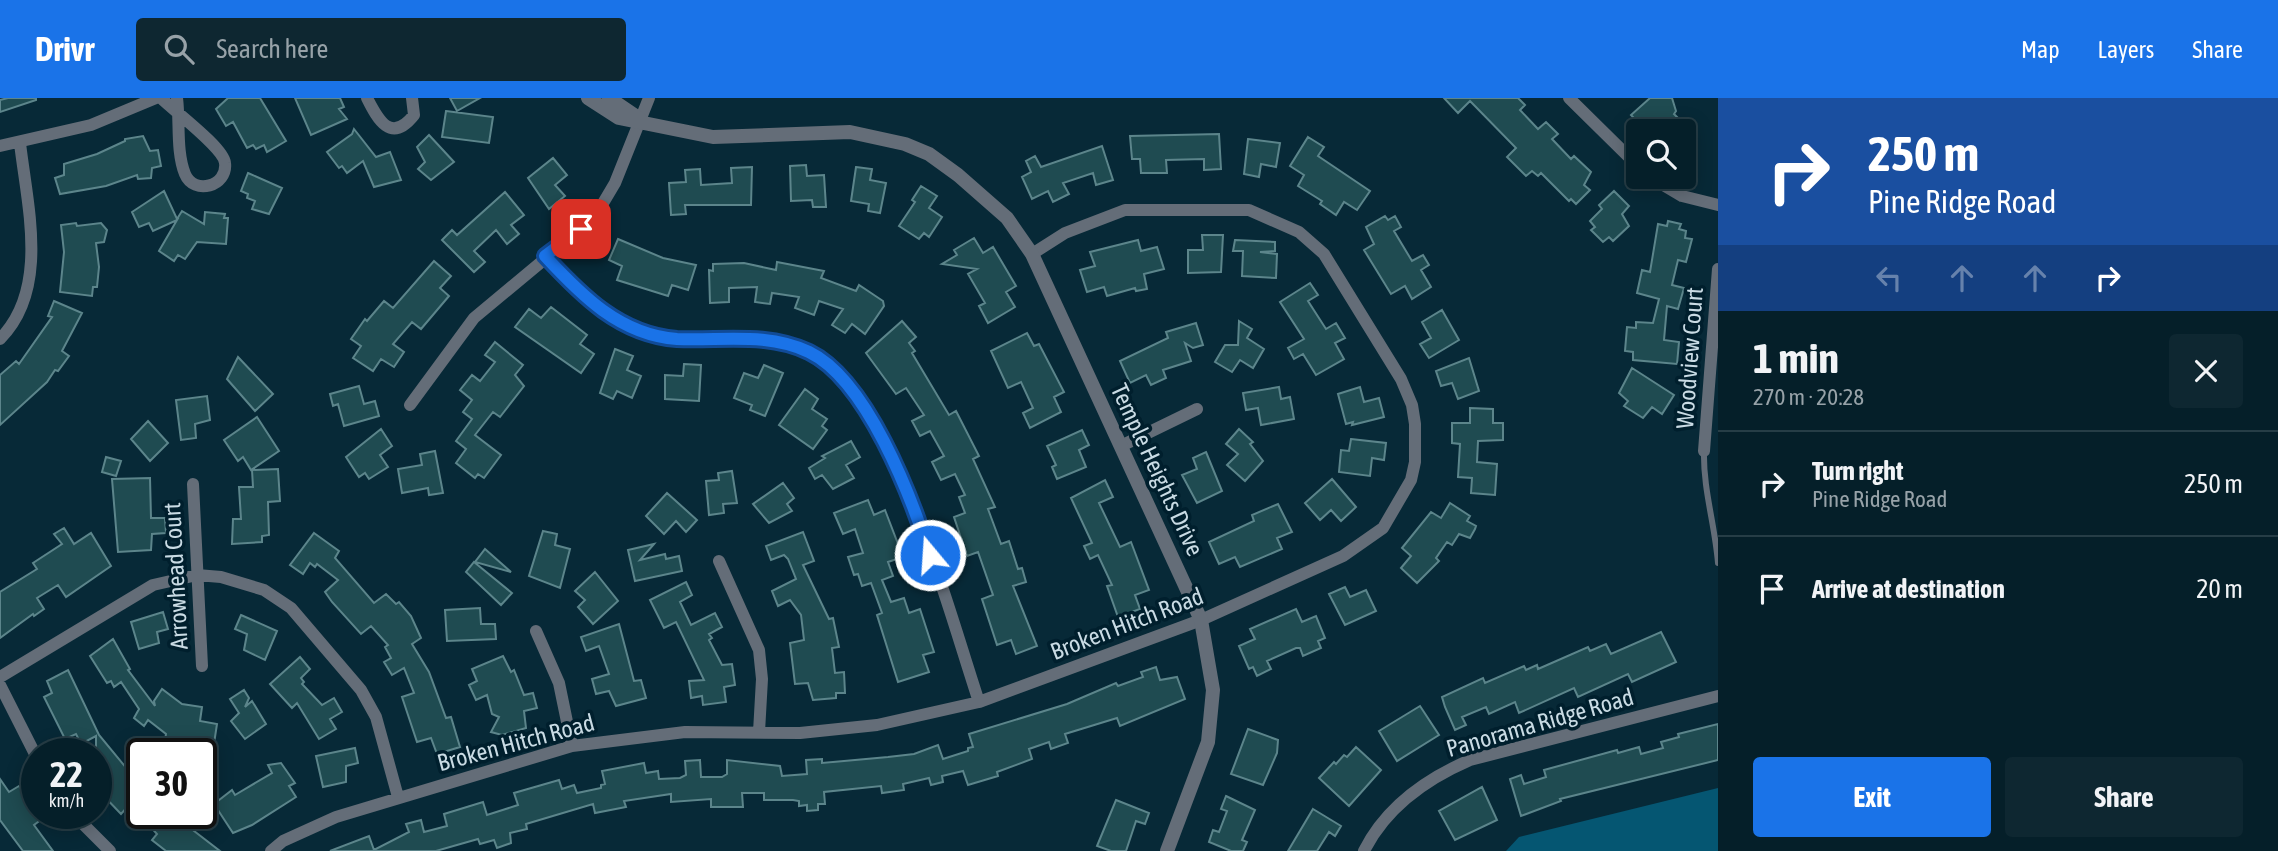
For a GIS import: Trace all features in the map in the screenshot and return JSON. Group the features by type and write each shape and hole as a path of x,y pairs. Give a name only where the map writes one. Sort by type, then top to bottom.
{"street":[{"path":"0,146 91,125 156,98"},
{"path":"161,98 179,116 221,153 226,163 218,181 210,186 192,184 185,174 179,116 177,98"},
{"path":"367,98 380,123 389,128 401,127 414,115 412,98"},
{"path":"588,98 619,118 641,120"},
{"path":"609,98 641,120"},
{"path":"410,405 474,318 545,256 581,229 598,210 615,183 649,98"},
{"path":"1569,98 1626,154"},
{"name":"Temple Heights Drive","path":"641,120 671,130 713,137 850,132 905,144 929,153 1006,218 1032,254 1200,620 1213,690 1208,742 1167,851"},
{"path":"0,339 8,332 28,287 32,251 20,143"},
{"path":"1670,189 1682,196 1718,205"},
{"name":"Broken Hitch Road","path":"271,851 283,841 337,817 572,746 685,732 800,733 877,725 979,702 1200,620 1343,556 1383,528 1410,480 1415,462 1415,424 1401,379 1324,254 1299,232 1249,210 1125,210 1065,233 1032,254"},
{"path":"545,256 587,301 611,317 676,339 754,338 778,341 810,353 842,378 856,396 896,466 914,506 979,702"},
{"name":"Woodview Court","path":"1704,452 1718,269"},
{"path":"1121,446 1197,409"},
{"name":"Arrowhead Court","path":"193,484 202,666"},
{"path":"719,561 759,650 762,679 759,732"},
{"path":"0,677 153,585 197,575 221,577 264,590 291,608 361,690 376,717 398,797"},
{"path":"536,631 559,683 572,746"},
{"path":"0,685 27,738"},
{"name":"Panorama Ridge Road","path":"1364,851 1387,816 1434,776 1470,760 1718,696"},
{"path":"88,829 110,851"}],"lane":[{"path":"1704,452 1703,477 1715,525 1718,563"}],"shaded area":[{"path":"1718,788 1718,851 1506,851 1519,837"}],"building":[{"path":"228,98 260,98 286,141 267,152 264,145 256,149 253,145 247,148 233,122 226,126 216,109"},
{"path":"295,98 340,98 344,107 339,109 347,119 311,135"},
{"path":"450,98 480,98 457,111"},
{"path":"1444,98 1518,98 1525,105 1520,110 1538,129 1546,122 1558,134 1552,139 1571,159 1574,156 1591,172 1584,185 1590,190 1576,204 1571,199 1569,201 1541,173 1538,176 1532,171 1526,176 1507,157 1516,148 1470,101 1458,113"},
{"path":"1650,98 1672,98 1676,111 1674,114 1679,119 1635,119 1631,115"},
{"path":"0,100 36,100 0,112"},
{"path":"446,111 493,117 489,143 442,137"},
{"path":"354,129 376,157 390,152 401,180 374,187 363,161 347,173 342,166 339,168 327,152 352,134"},
{"path":"1219,134 1221,169 1204,170 1204,159 1166,160 1167,173 1141,173 1140,159 1132,159 1130,136"},
{"path":"429,135 454,162 431,180 418,169 425,162 417,147"},
{"path":"143,136 150,151 158,150 161,166 152,168 151,178 138,179 137,175 106,186 60,194 55,178 64,175 64,164 97,154 125,139"},
{"path":"1308,137 1324,147 1318,156 1370,191 1357,210 1344,202 1336,215 1320,204 1322,201 1298,186 1304,175 1290,166"},
{"path":"1248,139 1280,143 1276,167 1261,164 1259,177 1244,174"},
{"path":"1102,146 1113,180 1096,185 1093,173 1063,183 1069,194 1053,202 1048,191 1032,199 1022,177 1031,172 1026,161 1035,156 1041,167"},
{"path":"553,158 567,175 555,185 565,196 549,209 528,178"},
{"path":"806,165 807,176 824,175 826,207 813,207 812,200 791,201 790,166"},
{"path":"752,167 751,205 685,205 686,214 671,215 669,183 686,182 685,170 700,169 701,185 732,183 731,168"},
{"path":"856,167 872,169 870,180 886,183 880,213 868,211 869,204 851,201"},
{"path":"248,173 282,188 269,214 252,209 255,201 247,198 248,194 241,191"},
{"path":"921,186 937,196 929,208 942,217 929,237 924,233 919,239 899,226 915,202 912,200"},
{"path":"164,191 177,219 182,211 204,224 205,212 225,214 224,218 228,218 226,244 197,242 185,259 178,255 174,261 159,251 177,220 153,231 149,223 139,227 132,212"},
{"path":"1614,191 1629,206 1622,214 1629,226 1613,241 1609,237 1603,242 1591,230 1595,227 1590,221 1602,209 1599,205"},
{"path":"505,192 524,215 511,225 519,234 507,244 496,230 474,251 485,262 474,272 442,240 452,230 457,235"},
{"path":"1385,216 1388,220 1395,216 1401,227 1394,231 1412,261 1423,255 1429,265 1421,270 1431,287 1412,299 1405,286 1391,294 1364,250 1374,244 1366,227"},
{"path":"1668,221 1681,224 1679,229 1686,231 1685,238 1692,239 1686,262 1678,260 1672,285 1684,288 1678,309 1667,306 1664,340 1679,342 1677,364 1633,360 1633,352 1625,351 1627,327 1636,328 1636,322 1653,323 1659,299 1637,293 1642,270 1650,272 1658,224 1667,226"},
{"path":"76,223 77,226 101,223 107,230 104,242 96,243 99,267 97,287 93,287 92,296 60,292 64,252 61,225"},
{"path":"1202,235 1223,235 1221,272 1188,273 1188,250 1203,250"},
{"path":"974,238 983,253 993,247 1016,286 1006,292 1015,307 988,323 979,306 985,303 968,274 977,269 942,264 957,255 954,250"},
{"path":"618,239 663,258 696,265 688,290 672,285 668,296 617,280 622,266 609,260"},
{"path":"1138,240 1141,251 1157,247 1164,269 1144,274 1147,289 1136,291 1135,288 1107,296 1104,287 1087,292 1080,270 1095,266 1090,252"},
{"path":"1235,240 1275,242 1275,251 1260,252 1277,254 1276,278 1242,276 1243,251 1233,251"},
{"path":"434,261 451,276 440,288 449,296 421,329 412,322 393,344 404,352 394,367 381,359 373,371 353,358 361,346 351,339 365,319 367,321 384,301 393,308"},
{"path":"777,262 824,271 821,278 856,291 859,285 883,301 884,306 865,334 852,324 845,333 832,325 843,309 819,301 814,315 795,308 799,297 772,293 770,304 755,302 757,287 729,288 729,302 710,303 709,270 713,271 713,264 744,263 776,270"},
{"path":"1310,283 1318,295 1308,301 1326,329 1336,323 1345,338 1335,343 1344,359 1316,375 1303,354 1294,359 1288,348 1304,339 1280,302"},
{"path":"54,301 82,313 62,351 69,356 47,382 0,425 0,375 16,361 19,364 52,317 48,316"},
{"path":"551,307 587,335 580,344 594,354 581,373 515,327 529,309 541,318"},
{"path":"1442,310 1459,340 1429,358 1420,344 1431,338 1422,322"},
{"path":"902,321 916,337 909,343 915,351 912,353 949,415 956,411 979,456 973,459 995,507 988,509 1001,544 1009,541 1018,569 1022,568 1026,582 1013,586 1037,646 1016,654 1011,640 997,645 982,599 993,595 978,552 967,556 954,517 965,513 959,497 965,495 955,474 941,480 932,462 944,456 930,431 920,436 912,421 924,415 906,388 896,394 866,353"},
{"path":"1239,321 1252,329 1247,338 1264,349 1253,368 1240,360 1232,372 1215,362 1225,345 1238,345"},
{"path":"1196,323 1203,345 1193,348 1185,343 1191,361 1163,370 1166,378 1151,385 1146,375 1130,383 1120,361 1168,338 1166,332"},
{"path":"1027,333 1034,346 1039,344 1064,392 1054,397 1061,412 1030,428 1023,413 1033,408 1021,382 1008,388 991,351"},
{"path":"495,342 523,365 515,375 524,386 500,417 493,412 475,435 501,455 484,478 478,474 475,478 456,463 466,449 456,441 472,419 463,412 472,400 460,390 472,375 480,381 495,362 485,355"},
{"path":"615,349 633,356 627,370 641,376 632,398 617,391 613,399 600,393"},
{"path":"238,357 273,394 255,411 227,379"},
{"path":"1469,358 1479,391 1458,399 1452,383 1441,386 1436,371"},
{"path":"684,364 701,365 699,401 665,399 665,375 683,376"},
{"path":"764,365 783,373 765,416 750,410 752,405 734,398 744,373 758,378"},
{"path":"1632,368 1674,395 1662,414 1652,407 1643,418 1624,406 1628,401 1619,393"},
{"path":"359,386 364,404 375,401 379,416 344,426 338,404 333,406 330,394"},
{"path":"1279,387 1281,399 1290,397 1294,419 1261,425 1258,408 1246,410 1243,393"},
{"path":"1360,387 1364,402 1379,398 1384,417 1346,424 1338,394"},
{"path":"805,389 818,399 812,409 827,419 822,426 827,430 813,449 779,425"},
{"path":"207,396 210,420 195,424 196,438 181,440 176,400"},
{"path":"1470,408 1493,409 1493,423 1503,423 1503,440 1478,441 1477,462 1497,464 1495,495 1471,493 1472,478 1458,477 1460,444 1452,443 1452,423 1470,423"},
{"path":"257,417 279,451 251,470 243,457 238,461 224,440"},
{"path":"148,421 168,443 150,461 131,439"},
{"path":"381,429 392,446 380,455 388,467 369,479 365,473 359,477 346,457"},
{"path":"1239,429 1253,442 1250,444 1263,461 1245,481 1227,465 1238,454 1226,444"},
{"path":"1082,430 1089,445 1079,450 1086,467 1057,479 1052,467 1056,465 1047,446"},
{"path":"1351,439 1386,443 1384,460 1372,458 1370,476 1339,472 1341,450 1349,451"},
{"path":"851,441 860,457 846,465 854,478 833,489 822,475 815,479 809,468 825,458 822,456"},
{"path":"435,451 443,493 429,495 428,488 402,493 398,469 422,465 420,454"},
{"path":"1206,452 1222,491 1197,503 1182,475 1197,469 1193,458"},
{"path":"106,457 121,461 116,476 102,472"},
{"path":"278,469 280,501 268,502 269,535 262,536 262,542 232,544 233,519 241,519 239,487 253,487 252,470"},
{"path":"732,471 737,503 723,504 724,513 709,515 706,481 719,480 718,473"},
{"path":"150,478 151,518 165,518 166,533 152,534 151,550 118,552 112,479"},
{"path":"1332,479 1356,507 1341,521 1331,510 1320,520 1305,503"},
{"path":"1105,480 1113,497 1099,503 1120,547 1131,542 1149,590 1135,595 1140,609 1118,617 1107,586 1112,585 1098,555 1090,559 1084,546 1092,543 1071,498"},
{"path":"783,483 794,498 787,504 792,511 769,523 753,504"},
{"path":"667,493 697,520 686,532 676,521 664,534 646,516"},
{"path":"868,500 874,515 885,510 903,557 888,562 893,576 882,580 891,602 904,598 909,613 920,609 934,652 923,655 929,672 898,682 877,615 882,613 871,583 862,586 858,574 854,575 848,557 863,553 855,529 843,534 834,513"},
{"path":"1450,503 1470,516 1467,521 1476,526 1475,529 1470,538 1459,534 1452,545 1447,542 1436,558 1439,561 1417,583 1401,568 1411,556 1402,548 1431,512 1441,518"},
{"path":"1278,504 1292,532 1277,538 1282,549 1240,567 1235,557 1219,564 1209,542 1254,521 1252,515"},
{"path":"64,528 74,544 91,533 111,566 66,597 58,585 37,598 44,609 0,638 0,592 37,569 33,563 62,544 54,534"},
{"path":"543,531 557,534 555,545 570,549 560,588 529,576"},
{"path":"803,532 814,561 803,565 829,619 833,618 839,647 832,648 835,673 844,672 845,693 836,693 836,698 813,700 808,683 795,684 790,643 804,640 801,615 790,600 778,606 772,591 796,579 788,559 784,555 771,560 766,546"},
{"path":"314,533 339,551 335,558 374,603 386,594 396,604 399,602 411,616 421,638 412,644 429,672 446,718 451,717 460,747 437,754 431,738 417,742 402,697 414,693 404,668 392,675 384,662 391,658 385,647 388,645 371,626 361,634 332,602 325,592 338,580 317,564 315,567 310,563 303,574 290,565"},
{"path":"654,544 640,560 665,554 666,559 679,556 682,571 635,581 628,550"},
{"path":"485,549 511,572 475,562"},
{"path":"474,562 512,593 501,605 466,572"},
{"path":"595,572 618,601 593,624 578,607 585,600 575,591"},
{"path":"686,582 692,595 680,602 691,625 715,613 722,627 709,634 712,638 709,640 722,665 732,664 735,685 724,687 726,702 703,705 702,696 691,698 689,681 704,680 676,622 664,628 650,600"},
{"path":"1345,587 1350,597 1366,590 1376,611 1345,625 1329,594"},
{"path":"480,608 481,624 495,624 496,639 447,641 445,610"},
{"path":"1296,609 1302,622 1316,616 1325,638 1318,641 1321,648 1303,656 1300,648 1296,648 1267,661 1271,669 1257,676 1253,667 1249,669 1239,646 1255,639 1250,629"},
{"path":"163,612 168,629 157,632 159,643 139,649 131,622"},
{"path":"241,615 277,631 265,660 244,650 247,634 235,629"},
{"path":"619,624 634,681 641,680 646,698 616,706 609,691 596,694 592,679 609,674 599,646 586,651 581,637"},
{"path":"1661,632 1676,662 1632,682 1628,674 1578,697 1574,688 1519,713 1515,702 1489,714 1486,707 1462,717 1466,725 1455,730 1445,707 1442,697 1483,678 1485,683 1524,666 1526,670 1537,665 1538,669 1588,647 1590,651 1606,644 1611,654"},
{"path":"113,639 130,669 128,670 155,706 154,701 162,689 182,704 202,707 200,721 217,724 215,738 165,738 166,734 148,720 144,726 134,718 139,709 121,682 114,687 111,681 107,683 90,656"},
{"path":"503,656 511,672 514,670 524,695 533,693 537,708 524,711 526,728 502,735 491,732 499,717 492,714 487,695 476,700 469,685 477,681 472,669"},
{"path":"300,657 310,669 301,678 304,682 302,684 322,705 334,698 342,712 330,719 336,729 319,739 297,703 292,708 270,684"},
{"path":"1156,667 1160,680 1177,677 1185,699 1120,726 1117,718 1065,734 1068,743 1051,749 1049,742 1029,749 1032,759 997,772 998,776 968,785 963,771 942,776 943,782 931,785 929,778 903,784 904,790 882,793 881,786 824,792 825,804 818,804 818,810 807,811 807,805 799,806 799,801 764,800 764,793 742,793 743,807 711,807 711,799 671,802 671,794 624,801 626,807 595,813 593,804 526,824 527,829 510,833 511,843 497,848 494,840 480,844 478,839 436,851 330,851 369,836 374,850 409,832 406,824 421,820 424,832 447,826 444,814 483,802 487,815 518,805 514,793 559,780 562,789 574,785 577,793 601,788 601,785 605,784 602,771 644,763 646,773 658,771 659,779 686,775 685,761 700,760 701,777 722,777 727,774 727,760 780,766 782,776 807,774 806,760 822,759 822,763 888,757 914,754 938,745 943,759 973,747 969,734 1067,704 1116,683 1118,686 1143,677 1141,672"},
{"path":"68,670 101,738 78,738 76,734 64,738 44,697 52,693 47,681"},
{"path":"244,690 249,698 245,707 252,701 266,724 245,739 231,721 239,713 230,699"},
{"path":"1420,706 1439,735 1397,761 1379,731"},
{"path":"1718,724 1718,760 1560,799 1561,801 1521,816 1510,779 1521,775 1524,784 1546,777 1544,770 1617,750 1618,753 1639,747 1641,754 1663,748 1661,742 1679,737 1678,734"},
{"path":"1248,729 1278,740 1277,753 1263,785 1231,774"},
{"path":"1356,747 1381,770 1349,806 1319,778 1334,762 1336,764 1344,755 1347,757"},
{"path":"355,748 358,763 346,766 346,782 323,787 316,756"},
{"path":"112,751 126,768 126,808 121,814 112,805"},
{"path":"281,763 295,783 289,786 296,797 252,825 233,833 217,809 217,802 232,790 235,795 272,773 268,765"},
{"path":"0,779 9,792 19,786 21,789 21,829 37,829 53,851 23,851 0,820"},
{"path":"1482,787 1497,820 1455,840 1439,811"},
{"path":"1226,796 1255,810 1242,840 1247,842 1243,851 1231,851 1209,842 1213,830 1219,832 1227,811 1221,809"},
{"path":"1116,800 1149,813 1145,824 1136,821 1126,851 1111,851 1097,846"},
{"path":"1313,809 1341,826 1335,836 1329,832 1317,851 1288,851"},
{"path":"153,829 191,829 220,851 166,851 152,840 157,834"}],"route":[{"path":"581,229 545,256 587,301 611,317 653,335 676,339 754,338 778,341 810,353 842,378 856,396 896,466 914,506 930,555"}]}
